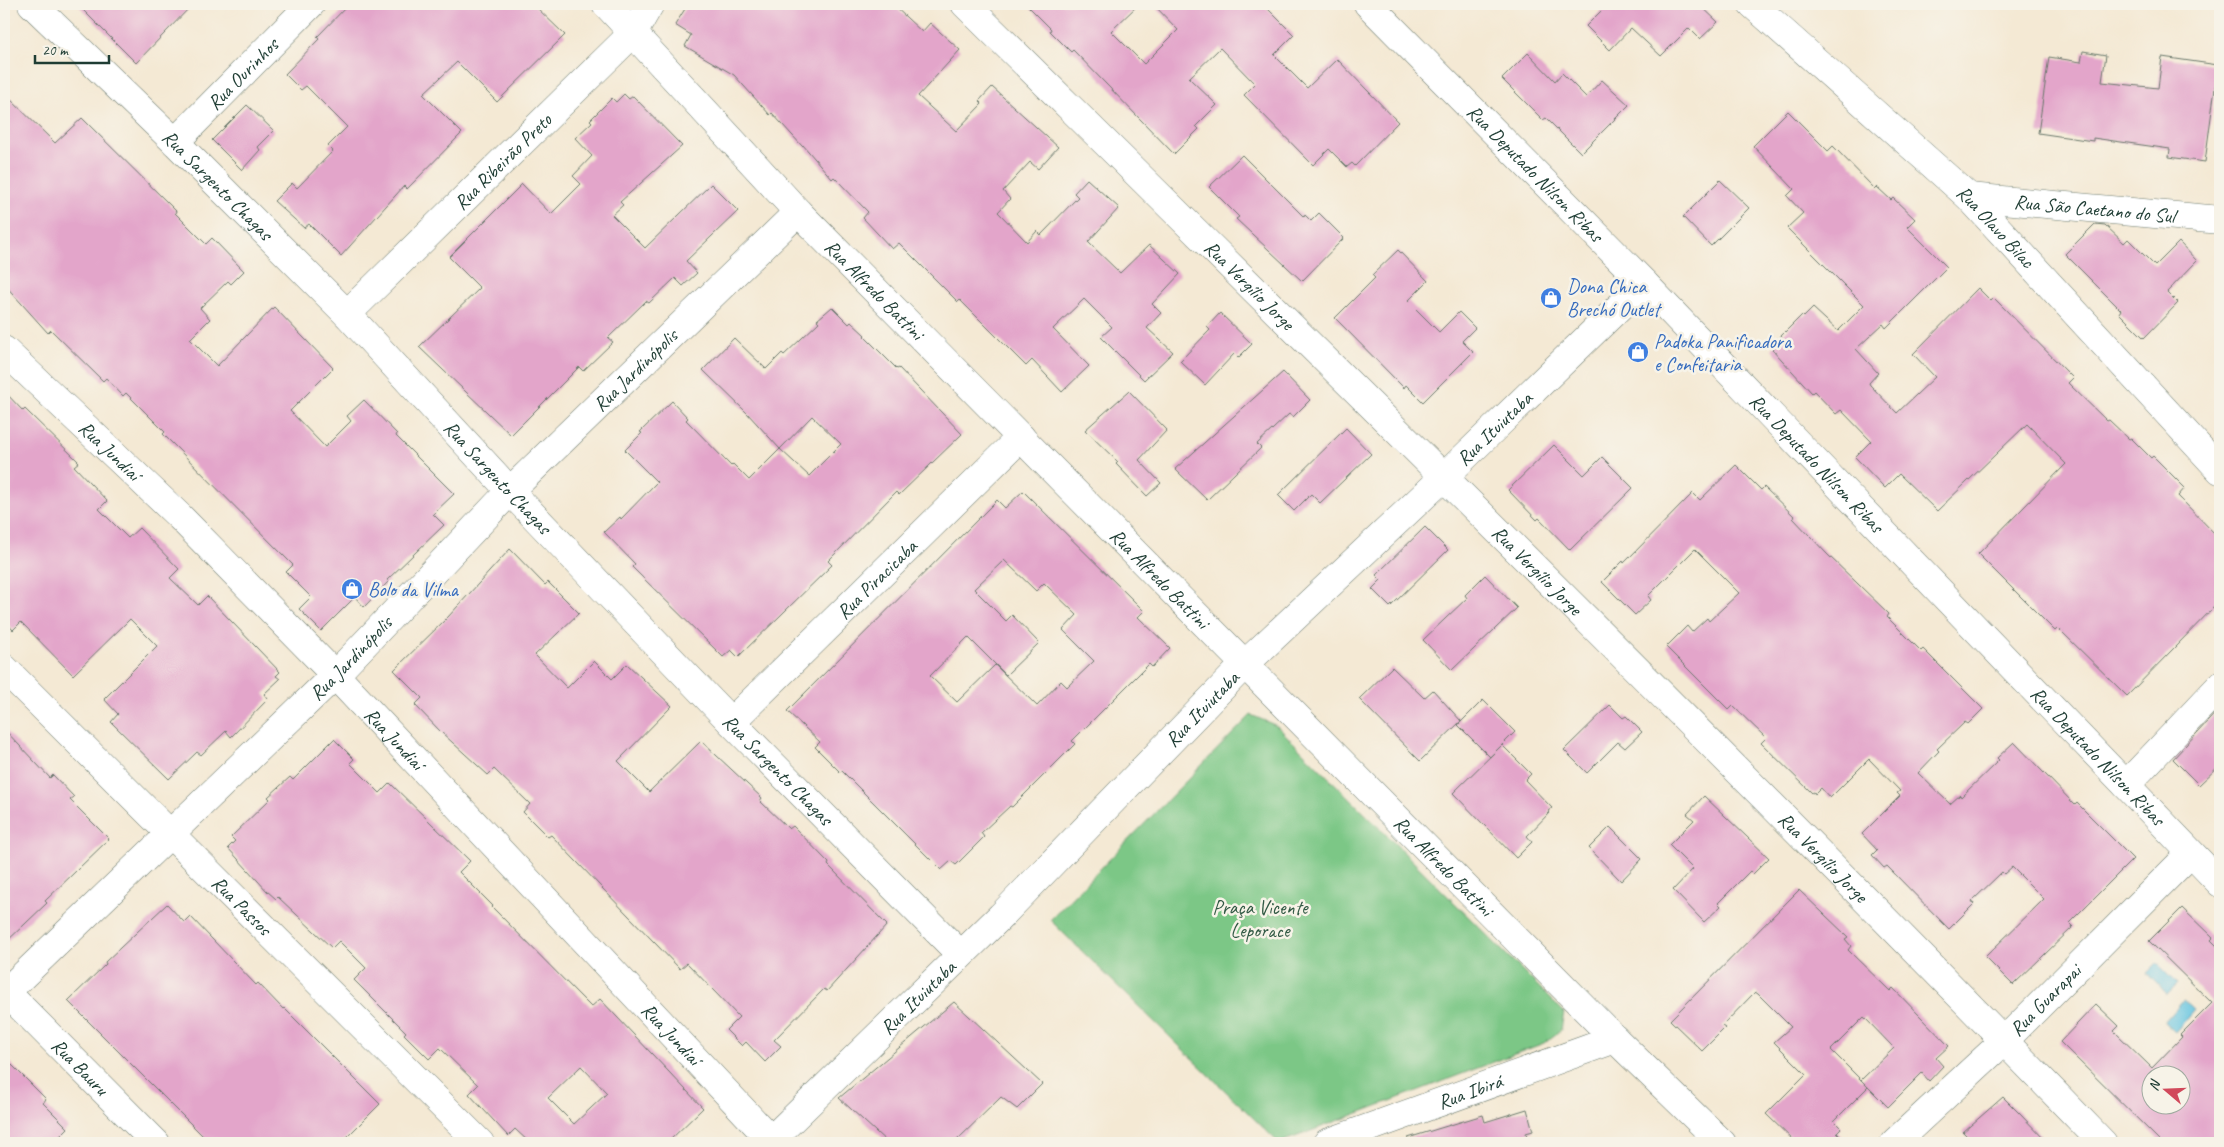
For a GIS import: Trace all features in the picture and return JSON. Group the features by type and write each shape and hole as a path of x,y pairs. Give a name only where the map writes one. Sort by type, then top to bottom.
{"street":[{"name":"Rua Sargento Chagas","path":"32,4 175,142 347,314 510,491 731,722 960,954"},
{"name":"Rua Ourinhos","path":"175,142 311,4"},
{"name":"Rua Alfredo Battini","path":"606,4 634,32 798,212 1615,1039 1722,1143"},
{"name":"Rua Ribeirão Preto","path":"347,314 634,32 650,4"},
{"name":"Rua Vergílio Jorge","path":"965,4 1444,477 2103,1143"},
{"name":"Rua Deputado Nilson Ribas","path":"1368,4 1644,283 2190,854 2220,883"},
{"name":"Rua Olavo Bilac","path":"1752,4 1969,197 2220,470"},
{"name":"Rua São Caetano do Sul","path":"1969,197 2220,220"},
{"name":"Rua Jardinópolis","path":"5,991 336,676 510,491 798,212"},
{"name":"Rua Ituiutaba","path":"769,1141 1008,909 1245,664 1444,477 1644,283"},
{"name":"Rua Jundiaí","path":"4,350 180,517 336,676 769,1141"},
{"name":"Rua Piracicaba","path":"731,722 1021,437"},
{"name":"Rua Passos","path":"4,668 169,835 480,1143"},
{"path":"2126,785 2220,686"},
{"name":"Rua Guarapai","path":"1894,1143 2004,1041 2190,854"},
{"name":"Rua Bauru","path":"5,991 156,1143"},
{"name":"Rua Ibirá","path":"1327,1143 1615,1039"}],"green space":[{"name":"Praça Vicente Leporace","path":"1251,715 1277,726 1564,1012 1561,1030 1544,1043 1279,1143 1050,920"}],"water":[{"path":"2157,963 2178,984 2167,995 2147,973"},
{"path":"2183,1000 2194,1010 2175,1032 2164,1022"}],"building":[{"path":"77,4 193,4 136,63"},
{"path":"349,4 533,4 565,35 497,102 457,62 423,94 462,133 407,189 404,186 341,256 309,224 304,228 274,201 292,183 297,188 333,151 328,146 347,127 306,86 301,90 285,74"},
{"path":"688,4 892,4 922,32 930,23 960,50 918,96 956,131 982,104 979,101 992,87 1058,147 1038,169 1030,162 1003,191 1010,199 998,212 1027,242 1037,231 1041,235 1078,197 1074,193 1087,179 1119,208 1088,242 1120,273 1149,245 1180,274 1152,304 1161,313 1147,328 1173,352 1144,380 1101,337 1112,327 1084,299 1053,329 1089,366 1062,392 1032,360 1026,366 899,243 892,249 863,218 868,212 834,177 832,179 803,145 772,113 770,115 734,75 685,46 691,35 675,25"},
{"path":"1026,4 1139,4 1111,31 1144,64 1178,30 1153,4 1263,4 1294,35 1274,55 1307,88 1337,59 1398,122 1355,166 1352,163 1347,167 1329,149 1313,165 1244,95 1255,84 1220,48 1189,78 1217,105 1196,126 1199,129 1174,154 1073,50 1071,52 1050,31 1051,29"},
{"path":"1608,4 1699,4 1718,22 1700,39 1689,28 1661,56 1631,28 1610,50 1586,26"},
{"path":"2083,51 2106,55 2102,82 2158,88 2162,57 2218,65 2205,162 2169,157 2170,149 2093,138 2093,141 2038,133 2049,57 2081,62"},
{"path":"1528,53 1555,81 1562,73 1586,97 1602,80 1629,105 1581,153 1546,118 1543,120 1502,79"},
{"path":"4,93 55,143 82,118 176,211 175,213 206,244 212,238 244,271 231,284 228,281 200,308 210,319 190,339 217,366 274,307 333,368 290,411 325,447 351,421 347,416 364,400 397,434 396,436 454,494 433,514 444,525 387,580 389,581 364,607 355,597 321,631 299,609 311,597 286,572 293,565 163,434 165,432 126,393 123,396 106,378 103,381 51,330 48,333 4,284"},
{"path":"624,94 629,99 633,96 682,146 620,202 623,205 612,215 645,248 711,184 738,211 686,261 697,273 683,286 675,278 649,303 646,301 608,338 613,342 583,371 579,367 511,435 419,347 480,288 449,257 522,184 551,214 581,184 573,176 592,156 575,138 592,122 590,120 612,98 616,102"},
{"path":"247,105 274,131 258,147 260,150 242,170 212,140"},
{"path":"1788,111 1828,151 1833,146 1875,189 1877,187 1891,200 1893,198 1915,219 1907,227 1947,267 1886,328 1883,324 1856,349 1878,373 1869,383 1870,385 1897,413 1935,377 1913,354 1978,288 1991,301 1994,298 2073,378 2068,383 2107,421 2109,420 2129,439 2131,438 2151,458 2153,456 2185,488 2178,496 2220,539 2220,601 2127,696 2058,628 2055,631 1978,554 2066,464 2027,424 1937,511 1899,474 1885,488 1855,457 1871,441 1841,410 1836,414 1814,391 1812,393 1772,349 1782,339 1780,337 1802,315 1804,317 1813,308 1838,331 1864,305 1787,228 1803,213 1787,196 1794,189 1753,146"},
{"path":"1242,155 1304,217 1305,215 1311,221 1319,213 1344,238 1302,281 1236,219 1239,217 1209,187"},
{"path":"1720,180 1749,208 1711,246 1683,217"},
{"path":"2095,224 2105,225 2124,243 2128,239 2155,266 2179,242 2197,261 2167,292 2178,303 2144,338 2119,313 2121,310 2065,254"},
{"path":"1398,250 1428,281 1408,301 1439,332 1459,312 1475,328 1462,341 1473,352 1423,402 1406,385 1404,388 1335,318 1375,278 1372,275"},
{"path":"832,307 849,324 851,322 865,335 897,369 899,368 962,434 899,495 896,492 828,561 832,565 738,657 731,650 723,657 632,567 635,564 604,532 620,517 621,519 657,482 625,450 642,433 640,432 672,401 688,418 686,420 731,466 733,464 749,480 780,449 703,370 734,338 766,369 819,322 817,320","holes":["812,416 841,444 809,476 780,449"]},
{"path":"1220,313 1252,344 1238,358 1234,354 1205,385 1180,361 1210,330 1207,327"},
{"path":"1283,372 1310,400 1293,417 1289,414 1257,444 1261,448 1207,500 1175,469"},
{"path":"4,391 79,462 74,466 107,501 99,509 128,538 139,528 179,569 170,578 198,605 207,596 280,672 276,676 280,679 264,694 268,699 231,737 226,731 201,755 197,752 169,779 111,722 118,714 104,699 157,646 130,619 73,675 21,622 13,630 4,620"},
{"path":"1129,391 1167,430 1139,460 1161,483 1147,496 1116,464 1118,462 1085,430"},
{"path":"1346,428 1371,454 1320,503 1311,494 1294,511 1278,495"},
{"path":"1554,445 1584,475 1602,457 1633,488 1570,550 1508,490"},
{"path":"1736,465 1761,490 1764,487 1795,517 1793,518 1827,554 1889,614 1887,617 1921,651 1923,649 1983,709 1968,724 1965,722 1937,749 1939,751 1918,773 1950,804 1960,795 1961,797 1999,760 1997,758 2014,742 2075,805 2077,803 2133,859 2069,923 2073,927 2013,985 1985,957 2044,899 2012,867 2004,874 2002,872 1972,901 1974,904 1949,929 1887,866 1884,868 1872,855 1877,850 1862,834 1900,796 1897,793 1900,791 1869,759 1830,798 1821,788 1815,794 1814,792 1812,793 1761,743 1766,738 1733,706 1729,710 1666,647 1687,626 1692,632 1707,618 1709,621 1739,593 1695,549 1648,596 1651,600 1635,615 1602,582 1623,561 1624,563 1693,493 1700,500"},
{"path":"1023,491 1144,611 1138,617 1170,648 1152,667 1149,664 1072,741 1075,744 1012,807 1010,806 981,833 984,837 956,865 951,861 941,870 842,771 840,772 815,747 820,742 787,711 997,500 1005,508","holes":["1004,560 1036,591 1044,583 1077,615 1063,630 1094,661 1067,687 1061,681 1037,706 995,665 957,702 930,676 968,637 1006,675 1039,643 1012,615 1006,621 974,589"]},
{"path":"1425,527 1448,550 1390,607 1372,589 1381,580 1376,575"},
{"path":"510,549 545,585 548,582 579,613 535,655 567,688 594,661 612,679 627,664 672,706 618,761 649,792 701,741 762,798 760,801 789,829 793,826 887,925 827,991 824,989 774,1040 781,1046 765,1062 746,1042 742,1046 726,1030 739,1017 687,963 680,969 551,835 548,837 523,812 530,804 494,769 488,775 441,732 415,705 422,698 394,670 448,617"},
{"path":"1485,575 1517,608 1452,670 1423,640 1467,598 1465,595"},
{"path":"1392,667 1424,698 1433,690 1461,721 1420,761 1359,699"},
{"path":"1483,700 1515,732 1490,757 1458,725"},
{"path":"1610,705 1623,718 1626,716 1642,732 1625,748 1618,742 1587,773 1564,750"},
{"path":"2220,708 2220,765 2199,785 2173,759"},
{"path":"4,729 50,778 53,775 74,797 70,800 109,839 4,944"},
{"path":"334,739 354,759 350,763 380,793 390,783 470,861 459,872 492,907 591,1007 600,999 703,1108 667,1143 530,1143 515,1129 508,1136 469,1094 478,1085 440,1048 429,1059 404,1034 406,1032 354,980 366,968 339,941 332,948 278,897 276,899 267,891 228,848 235,841 231,837 270,799 268,797 290,777 293,780","holes":["581,1066 607,1093 574,1124 548,1098"]},
{"path":"1502,745 1531,774 1525,780 1552,808 1527,836 1532,842 1516,858 1453,793"},
{"path":"1704,796 1769,858 1753,874 1750,871 1718,903 1721,906 1704,922 1673,890 1693,869 1669,845 1694,820 1687,814"},
{"path":"1610,827 1642,859 1621,881 1589,848"},
{"path":"1799,890 1848,937 1845,939 1851,946 1848,950 1890,991 1893,988 1949,1046 1936,1058 1943,1066 1929,1081 1922,1073 1888,1107 1868,1087 1834,1121 1841,1128 1837,1132 1848,1143 1796,1143 1766,1114 1806,1074 1774,1042 1791,1027 1758,994 1755,992 1722,1026 1725,1028 1702,1051 1670,1020","holes":["1864,1017 1894,1048 1861,1080 1831,1050"]},
{"path":"167,904 184,922 190,916 256,985 258,983 380,1104 341,1143 210,1143 68,1001 106,964 105,962"},
{"path":"2182,908 2213,938 2211,940 2220,949 2220,1143 2162,1143 2060,1042 2096,1004 2119,1026 2114,1031 2148,1064 2142,1064 2142,1114 2192,1114 2192,1064 2156,1064 2182,1037 2180,1035 2212,1003 2149,941"},
{"path":"954,1002 1042,1084 1017,1109 1001,1097 954,1143 888,1143 839,1098"},
{"path":"4,1057 46,1099 43,1103 68,1128 53,1143 4,1143"},
{"path":"2003,1097 2048,1143 1974,1143 1963,1132"},
{"path":"1527,1109 1533,1131 1526,1133 1529,1143 1409,1143 1408,1138 1483,1115 1485,1122"}],"place":[{"name":"Dona Chica Brechó Outlet","path":"1551,298"},
{"name":"Padoka Panificadora e Confeitaria","path":"1638,352"},
{"name":"Bolo da Vilma","path":"352,589"}]}
